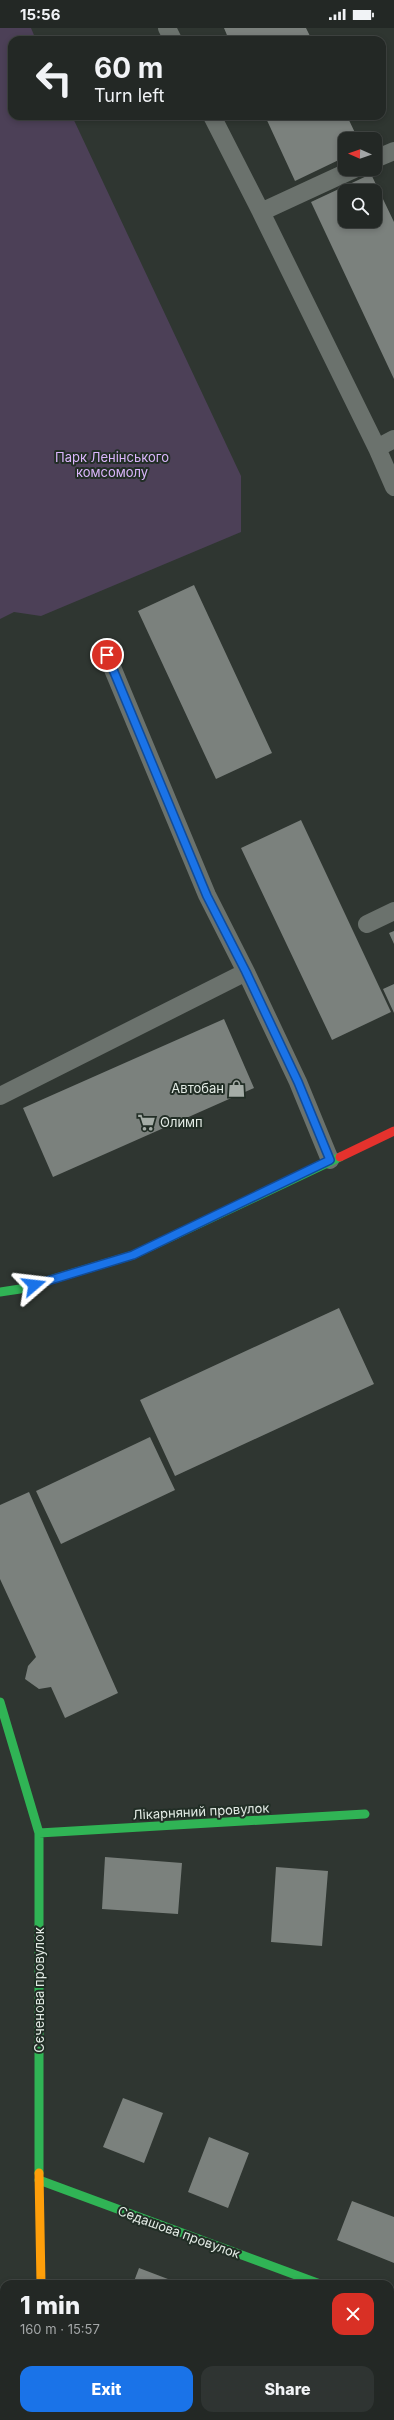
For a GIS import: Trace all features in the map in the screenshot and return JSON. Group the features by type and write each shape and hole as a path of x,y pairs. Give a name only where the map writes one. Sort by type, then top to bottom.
{"street":[{"path":"0,1292 20,1289 133,1255 394,1130"},
{"name":"Сєченова провулок","path":"0,1702 39,1833 38,2180 41,2280"},
{"name":"Лікарняний провулок","path":"39,1833 365,1814"},
{"name":"Седашова провулок","path":"38,2180 309,2280"}],"lane":[{"path":"214,120 377,448 394,487"},
{"path":"382,156 394,151"},
{"path":"261,212 339,176"},
{"path":"377,448 394,439"},
{"path":"107,655 207,896 246,972 298,1082 330,1160"},
{"path":"367,924 394,911"},
{"path":"0,1096 246,972"}],"green space":[{"name":"Парк Ленінського комсомолу","path":"0,28 31,28 34,36 8,36 8,120 74,120 241,476 241,532 41,616 14,612 0,619"}],"building":[{"path":"224,28 306,28 310,36 227,36"},
{"path":"267,120 349,120 355,132 338,132 338,160 295,181"},
{"path":"367,176 372,176 376,184 350,184"},
{"path":"338,189 338,228 382,228 382,197 394,222 394,379 311,202"},
{"path":"194,585 272,753 216,779 138,611"},
{"path":"301,820 391,1012 332,1040 241,848"},
{"path":"394,931 394,944 389,933"},
{"path":"394,984 394,1013 383,989"},
{"path":"224,1019 254,1088 53,1177 23,1108"},
{"path":"339,1308 374,1384 175,1476 140,1400"},
{"path":"150,1437 175,1490 61,1544 36,1491"},
{"path":"29,1492 118,1693 65,1718 51,1687 39,1689 25,1679 28,1666 36,1657 0,1579 0,1505"},
{"path":"105,1857 182,1863 178,1914 102,1909"},
{"path":"276,1867 328,1871 322,1946 271,1942"},
{"path":"123,2098 163,2113 144,2163 103,2147"},
{"path":"209,2137 249,2153 228,2208 188,2192"},
{"path":"352,2201 394,2217 394,2263 337,2240"},
{"path":"139,2268 170,2280 134,2280"}],"traffic: fast":[{"path":"0,1292 20,1289 133,1255 340,1157"},
{"path":"0,1702 39,1833 39,2173"},
{"path":"39,1833 365,1814"},
{"path":"39,2180 309,2280"}],"traffic: slow":[{"path":"39,2173 41,2280"}],"traffic: jam":[{"path":"340,1157 394,1131"}],"place":[{"name":"Автобан","path":"237,1088"},
{"name":"Олимп","path":"147,1122"}],"route":[{"path":"34,1285 133,1255 330,1160 298,1082 246,972 207,896 107,655"}]}
